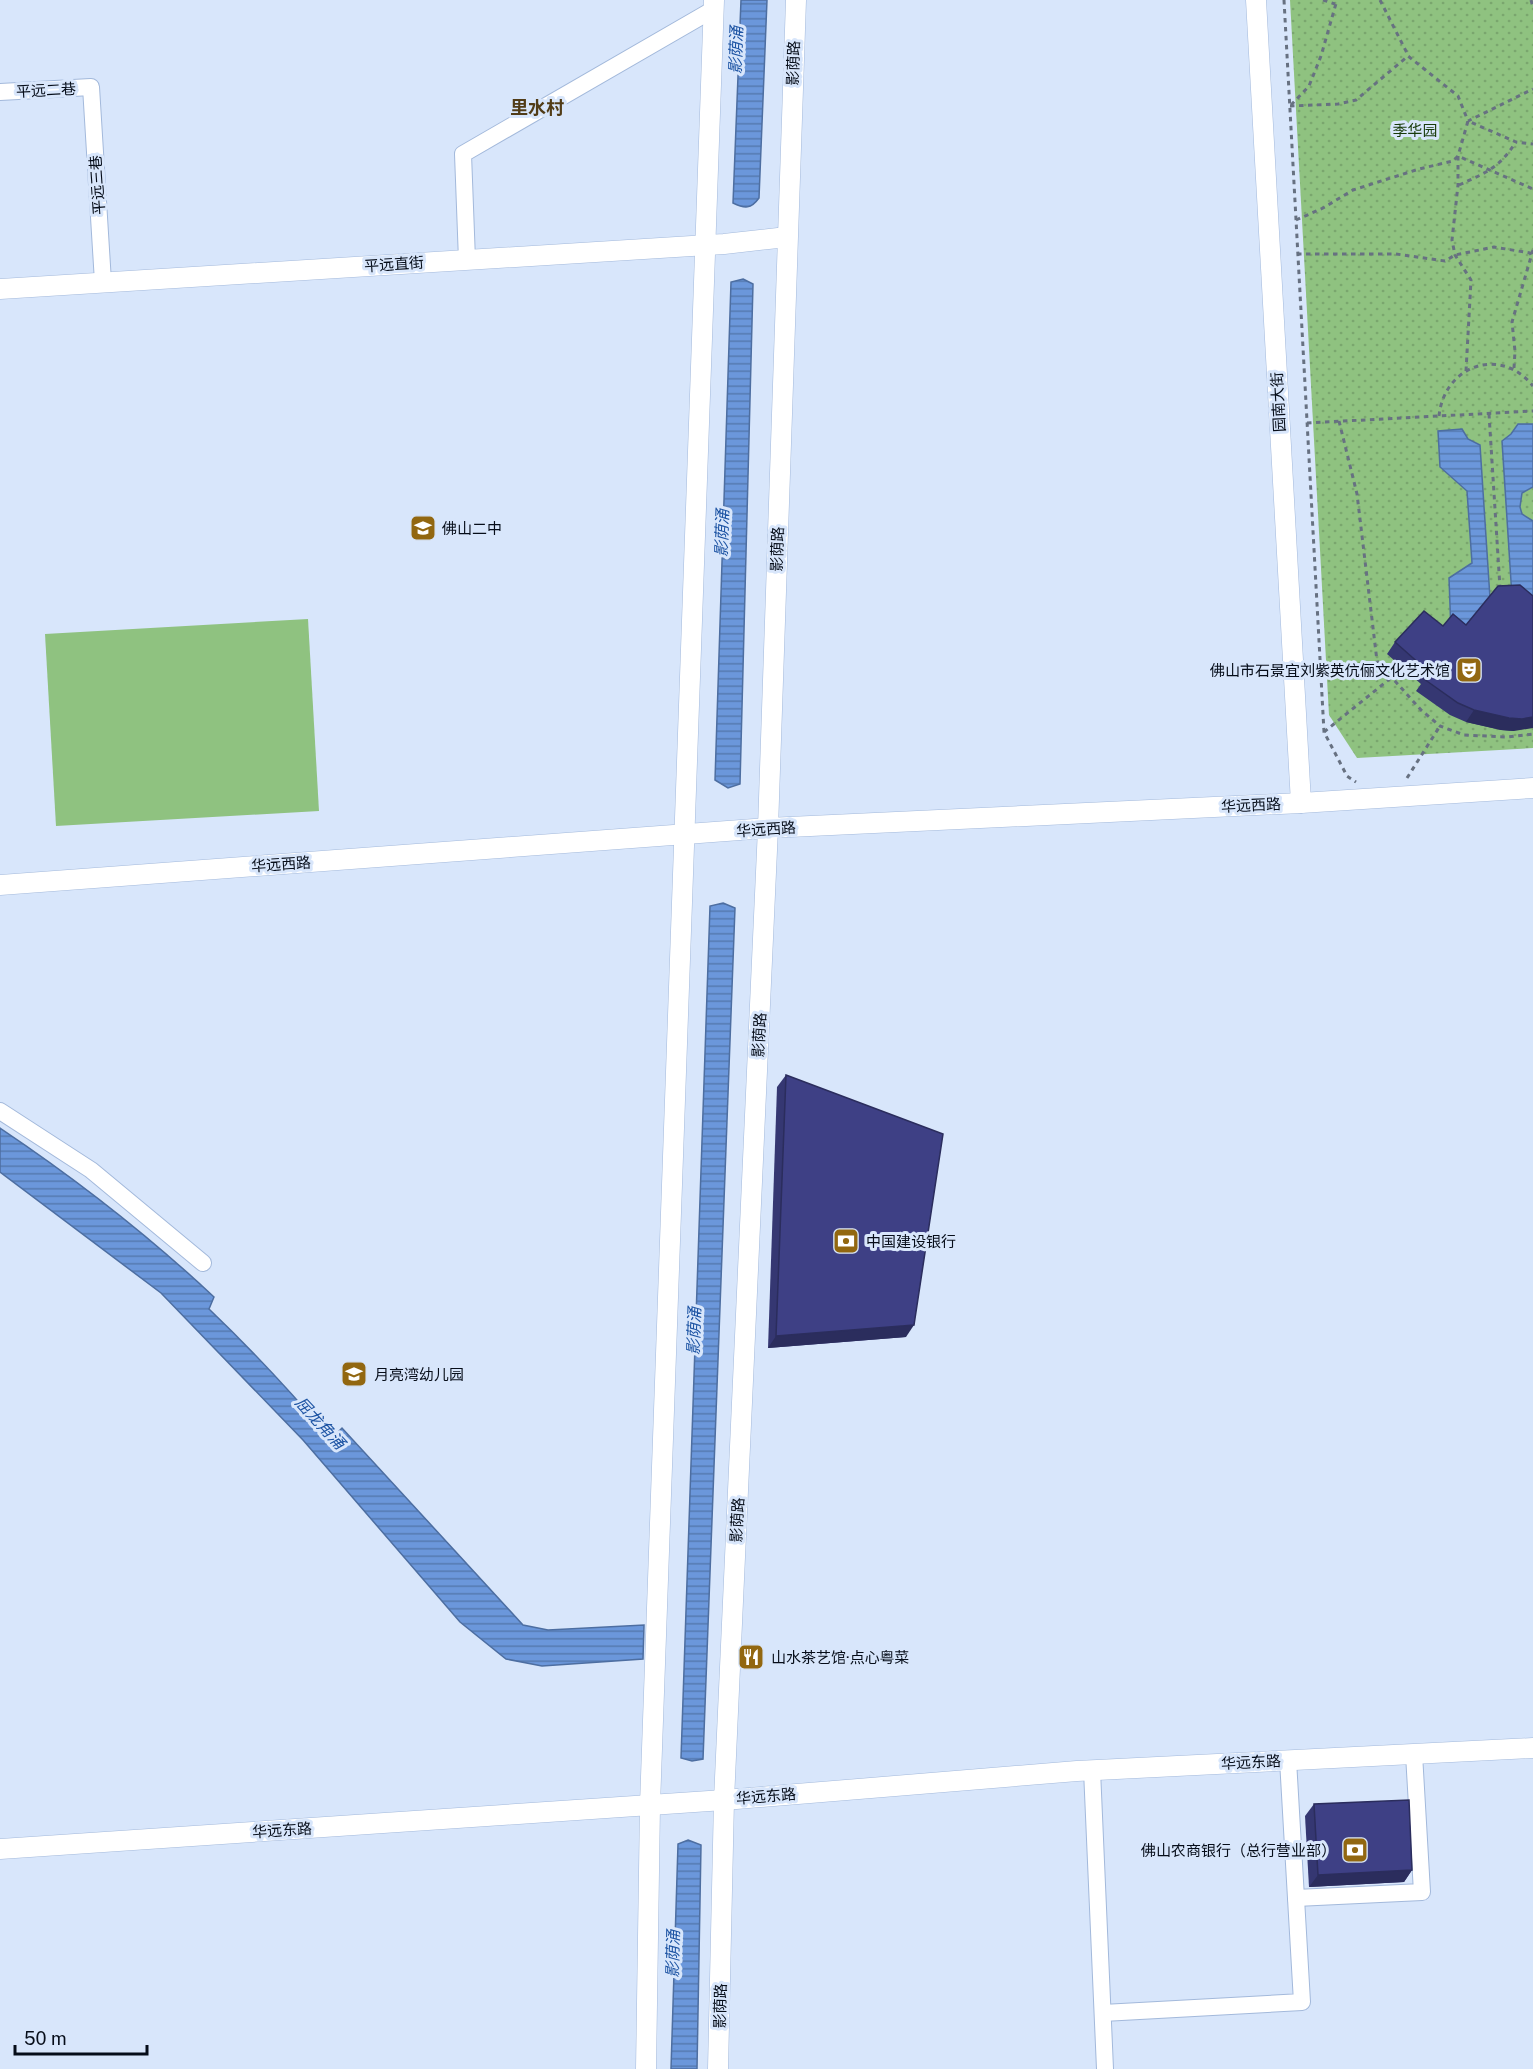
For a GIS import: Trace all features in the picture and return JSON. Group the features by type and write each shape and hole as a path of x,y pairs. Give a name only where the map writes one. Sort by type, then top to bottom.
{"street":[{"name":"影荫路","path":"718,2069 724,1800 768,828 780,238 796,0"},
{"name":"园南大街","path":"1256,0 1300,803"},
{"path":"646,2069 650,1805 685,834 715,244 714,4"},
{"path":"467,260 463,154 714,4"},
{"name":"平远二巷","path":"0,92 91,87"},
{"name":"平远三巷","path":"91,87 103,282"},
{"name":"平远直街","path":"0,289 780,238"},
{"name":"华远西路","path":"0,885 768,828 1300,803 1533,788"},
{"path":"0,1111 91,1170 203,1263"},
{"name":"华远东路","path":"0,1849 724,1800 1092,1770 1533,1748"},
{"path":"1296,1898 1422,1892 1414,1754"},
{"path":"1102,2013 1302,2002 1288,1760"},
{"path":"1092,1770 1105,2069"}],"path":[{"path":"1284,0 1324,732 1347,776"},
{"path":"1290,106 1309,86 1321,56 1336,2 1323,0"},
{"path":"1380,0 1408,56 1458,96 1468,121 1458,156 1458,185 1453,224 1455,255 1471,280 1466,371"},
{"path":"1531,0 1533,7"},
{"path":"1290,106 1338,104 1356,100 1408,56"},
{"path":"1468,121 1533,89"},
{"path":"1468,121 1516,142 1533,144"},
{"path":"1458,185 1492,170 1516,142"},
{"path":"1296,220 1353,190 1453,161 1458,156"},
{"path":"1458,156 1533,189"},
{"path":"1297,254 1396,254 1445,261 1455,255 1494,247 1532,252"},
{"path":"1532,252 1533,259"},
{"path":"1514,368 1512,322 1532,252"},
{"path":"1439,416 1445,394 1455,381 1466,371 1483,365 1499,364 1514,368 1533,386"},
{"path":"1307,423 1533,411"},
{"path":"1489,414 1500,598"},
{"path":"1339,421 1357,494 1377,661 1440,726 1464,735 1507,737 1533,734"},
{"path":"1324,732 1392,677"},
{"path":"1402,785 1440,726"}],"green space":[{"name":"季华园","path":"1290,0 1533,0 1533,748 1357,758 1329,715"},
{"path":"308,619 319,811 56,826 45,634"}],"water":[{"path":"741,0 767,0 759,198 750,206 744,207 733,203"},
{"path":"743,279 753,284 740,784 728,788 715,780 731,282"},
{"path":"1518,424 1533,424 1533,487 1522,493 1520,507 1522,514 1533,521 1533,616 1512,597 1502,441"},
{"path":"1462,429 1468,439 1480,445 1490,598 1458,637 1451,632 1449,578 1472,563 1467,491 1440,467 1438,431"},
{"path":"723,903 735,908 703,1759 692,1761 681,1758 710,906"},
{"path":"0,1128 110,1208 214,1297 209,1309 272,1372 331,1439 342,1428 523,1625 548,1630 644,1625 643,1659 542,1666 506,1659 460,1622 303,1440 161,1293 0,1172"},
{"path":"688,1840 701,1845 697,2069 671,2069 678,1844"}],"building":[{"name":"佛山市石景宜刘紫英伉俪文化艺术馆","path":"1520,585 1533,596 1533,717 1509,718 1474,710 1458,703 1424,679 1430,673 1395,642 1424,611 1443,626 1453,614 1466,625 1498,586"},
{"name":"中国建设银行","path":"786,1075 943,1134 914,1325 776,1336"},
{"name":"佛山农商银行（总行营业部）","path":"1409,1800 1412,1870 1318,1875 1314,1804"}],"place":[{"name":"佛山二中","path":"423,528"},
{"name":"佛山市石景宜刘紫英伉俪文化艺术馆","path":"1469,670"},
{"name":"中国建设银行","path":"846,1241"},
{"name":"月亮湾幼儿园","path":"354,1374"},
{"name":"山水茶艺馆·点心粤菜","path":"751,1657"},
{"name":"佛山农商银行（总行营业部）","path":"1355,1850"}],"district":[{"name":"里水村","path":"537,107"}],"water label":[{"name":"影荫涌","path":"736,50"},
{"name":"影荫涌","path":"722,533"},
{"name":"影荫涌","path":"694,1331"},
{"name":"屈龙角涌","path":"320,1423"},
{"name":"影荫涌","path":"673,1954"}]}
